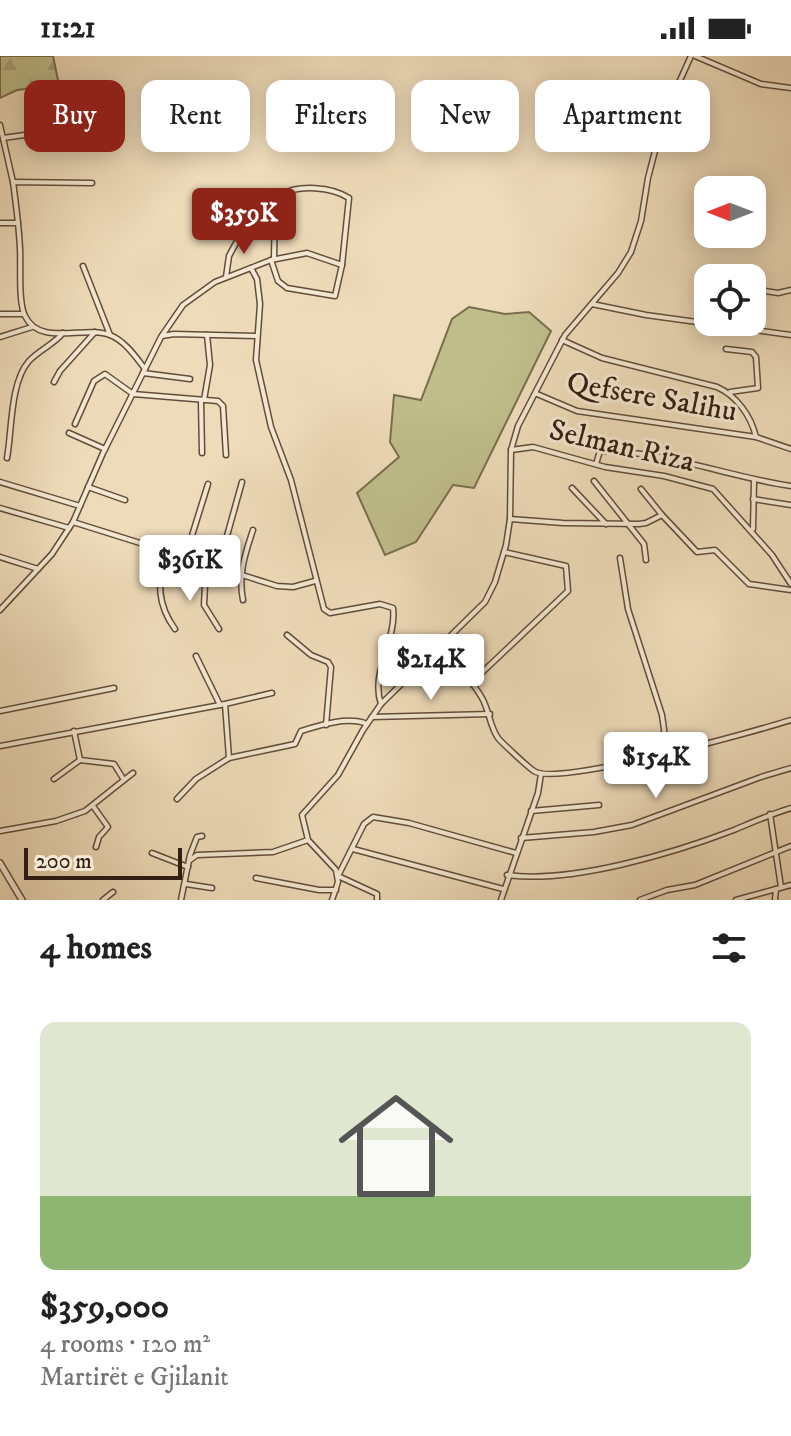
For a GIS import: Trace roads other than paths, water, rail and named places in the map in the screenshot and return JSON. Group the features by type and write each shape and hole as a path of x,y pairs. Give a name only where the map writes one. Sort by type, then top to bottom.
{"street":[{"path":"693,56 761,84 791,88"},
{"name":"Qefsere Salihu","path":"308,840 302,815 338,775 371,717 485,602 495,582 510,519 511,450 518,426 562,340 618,273 631,252 641,221 651,164 664,116 693,56"},
{"path":"0,125 2,145 13,182 24,314 32,327 45,332 110,335 133,353 144,371 190,379"},
{"path":"3,138 24,135"},
{"path":"13,182 92,183"},
{"path":"297,188 332,191 349,198 336,294 332,297 282,285 272,260 275,207 281,195 297,188"},
{"path":"0,223 18,223"},
{"path":"226,277 229,256 244,228"},
{"path":"0,610 52,554 73,522 105,449 161,337 183,305 198,292 226,277 272,260 310,253 342,265"},
{"path":"83,266 110,335"},
{"path":"251,268 257,279 260,304 256,360 271,427 291,480 315,581 326,612 380,604 393,608 377,690 381,704"},
{"path":"766,291 791,290"},
{"path":"592,304 646,315 791,335"},
{"path":"0,314 24,314"},
{"path":"0,337 32,327"},
{"path":"54,382 95,332"},
{"path":"7,458 22,371 36,354 63,333"},
{"path":"202,453 203,400 210,365 207,335"},
{"path":"161,337 256,336"},
{"name":"Qefsere Salihu","path":"562,340 602,358 729,392 755,390 759,385 755,354 726,349"},
{"path":"75,424 94,381 102,374 133,394 218,401 223,406 226,455"},
{"name":"Qefsere Salihu","path":"729,392 747,417 756,437"},
{"name":"Qefsere Salihu","path":"537,394 577,411 756,437"},
{"path":"69,433 105,449"},
{"path":"756,437 791,449"},
{"name":"Selman Riza","path":"511,450 533,447 713,489 786,572 791,584"},
{"path":"596,464 600,451 630,453 754,481 791,486"},
{"path":"594,481 644,544 646,560"},
{"path":"753,532 754,481"},
{"path":"0,482 80,506"},
{"path":"218,568 242,482"},
{"path":"185,558 208,484"},
{"path":"88,487 125,500"},
{"path":"572,488 606,524"},
{"path":"641,489 697,552 715,550 749,584 791,590"},
{"path":"753,499 791,505"},
{"path":"0,508 69,528"},
{"path":"510,519 639,524 662,515"},
{"path":"73,522 277,586 293,587 315,581"},
{"path":"243,600 241,574 253,530"},
{"path":"472,682 568,591 566,566 504,552"},
{"path":"167,553 162,564 160,595 163,608 175,629"},
{"path":"0,557 38,569"},
{"path":"620,558 628,609 662,715 667,751"},
{"path":"206,565 204,605 219,629"},
{"path":"287,635 331,667 326,725"},
{"path":"436,649 472,682 490,714 500,741 541,774 593,770 711,743 791,720"},
{"path":"196,656 222,704 229,758"},
{"path":"0,711 114,688"},
{"path":"0,746 272,693"},
{"path":"371,717 490,714"},
{"path":"177,799 196,779 229,758 295,744 301,731 355,720 367,724"},
{"path":"74,731 80,760"},
{"path":"54,779 80,760 114,764 124,780"},
{"path":"521,838 594,832 632,825 791,768"},
{"path":"0,831 56,821 93,806 133,773"},
{"path":"501,900 541,774"},
{"path":"531,811 599,805"},
{"path":"93,806 108,827 99,837 96,847"},
{"path":"507,875 580,873 620,865 707,839 791,808"},
{"path":"770,814 776,852 778,888 775,900"},
{"path":"332,900 338,876 364,824 373,817 409,823 516,853"},
{"path":"181,900 197,837 202,836"},
{"path":"190,860 197,855 273,852 308,840 338,876 377,894 377,900"},
{"path":"640,900 667,890 695,885 791,846"},
{"path":"353,849 503,889"},
{"path":"152,853 188,867"},
{"path":"0,863 22,900"},
{"path":"256,878 319,890 336,890"},
{"path":"186,884 212,888"},
{"path":"736,900 791,885"},
{"path":"103,900 113,892"}]}
